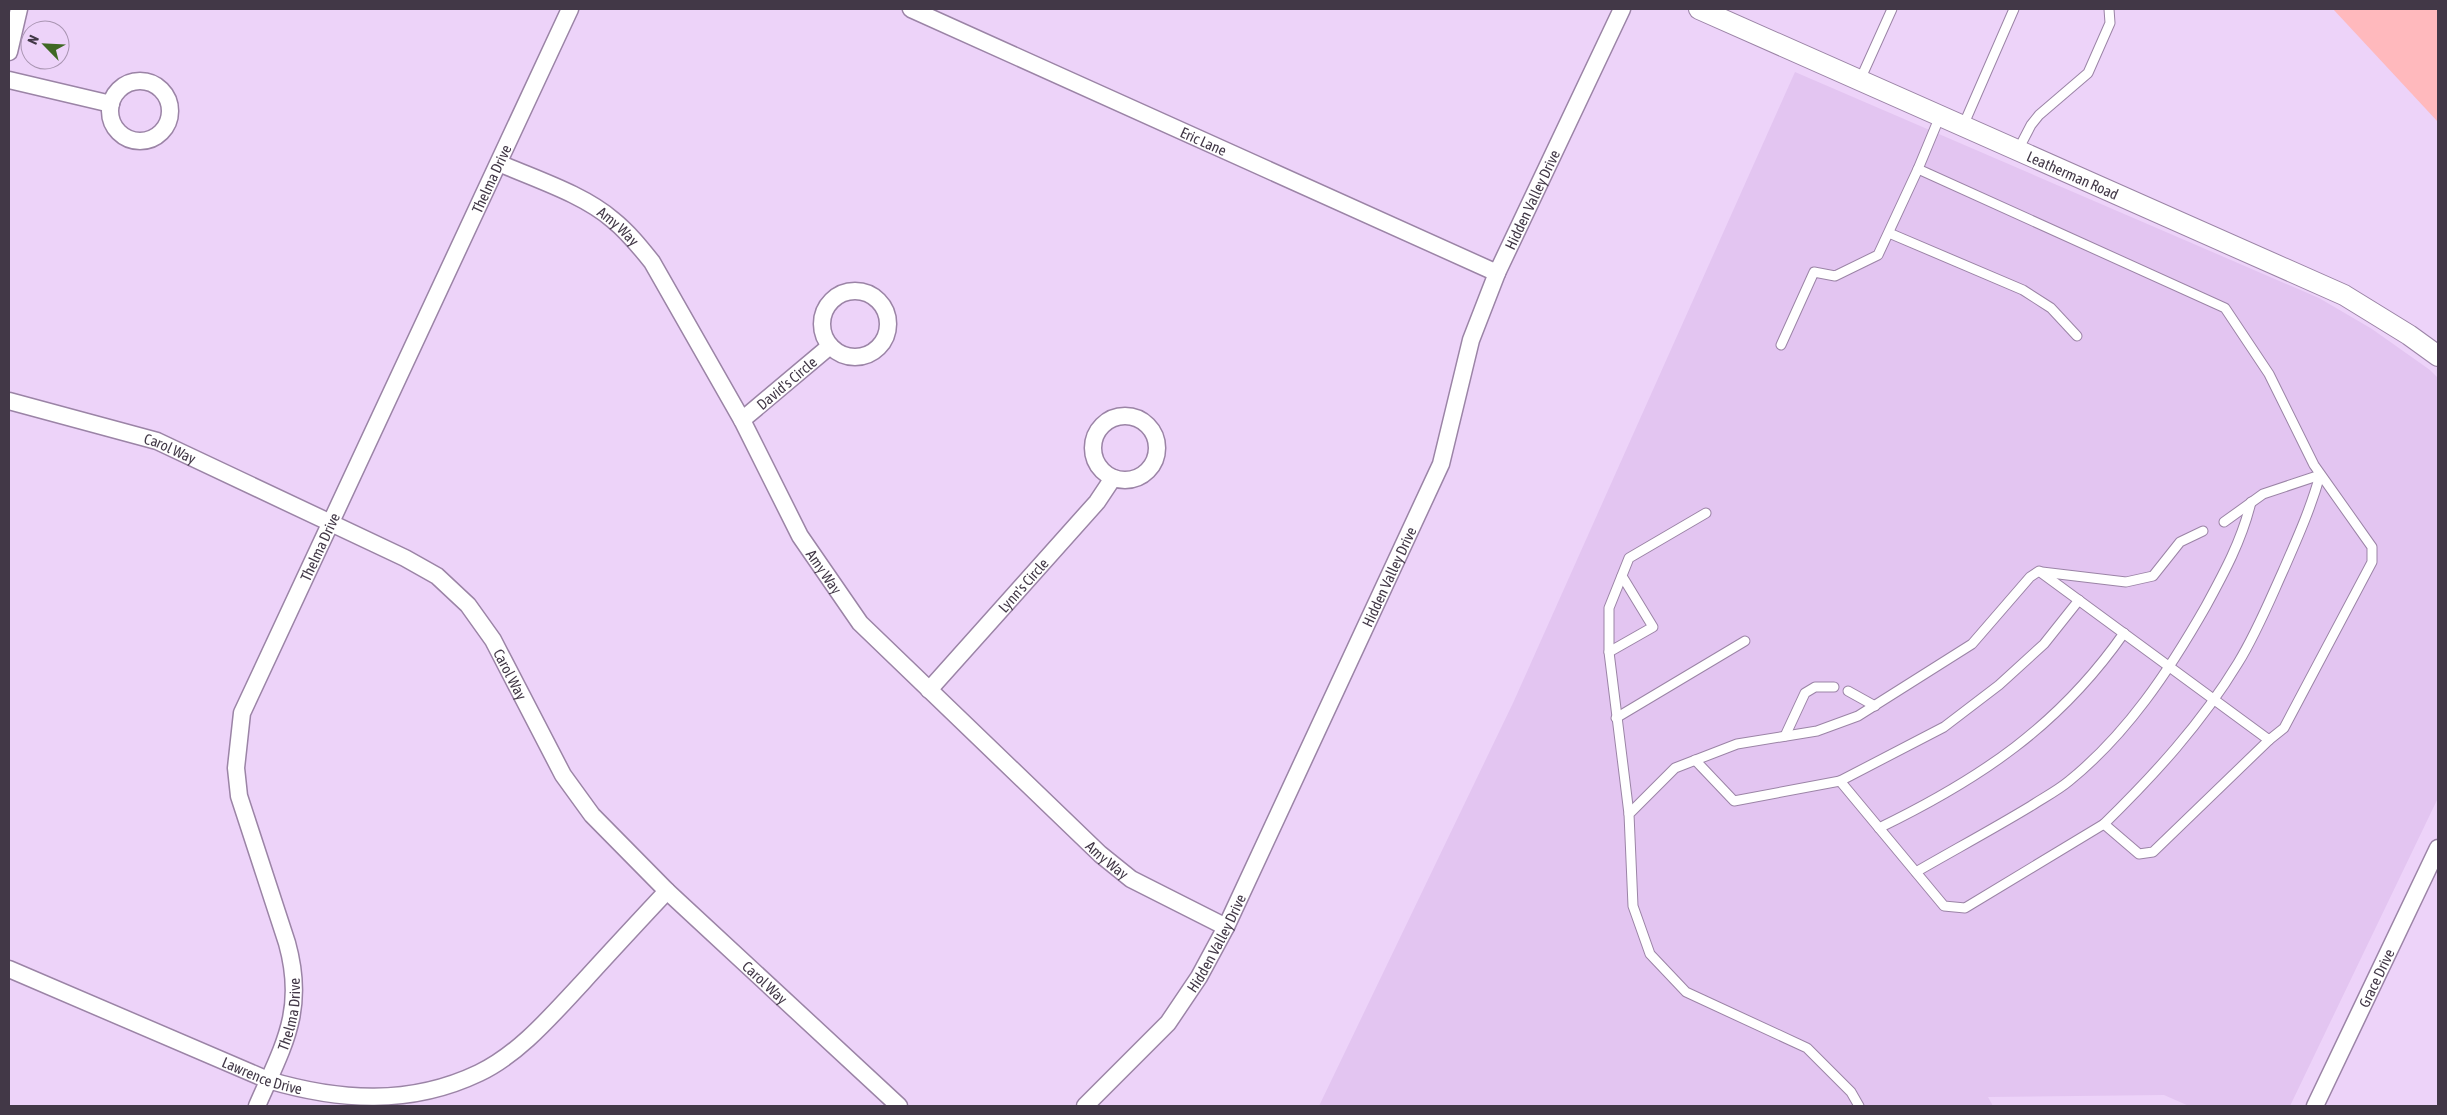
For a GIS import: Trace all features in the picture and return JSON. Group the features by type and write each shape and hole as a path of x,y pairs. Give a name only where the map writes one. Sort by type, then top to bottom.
{"street":[{"path":"9,52 19,9"},
{"name":"Thelma Drive","path":"257,1106 288,1033 294,1008 295,986 289,951 240,796 236,768 242,713 570,9"},
{"name":"Eric Lane","path":"911,9 1497,272"},
{"name":"Hidden Valley Drive","path":"1085,1106 1168,1023 1199,977 1226,927 1441,464 1471,340 1497,272 1622,9"},
{"name":"Leatherman Road","path":"1699,9 2344,295 2410,335 2438,356"},
{"path":"9,80 111,104"},
{"name":"Amy Way","path":"498,163 591,204 612,219 634,240 652,262 742,420 800,536 860,623 1100,854 1131,879 1226,927"},
{"name":"David's Circle","path":"861,291 872,295 880,302 886,311 888,327 884,342 877,349 863,356 847,356 830,346 824,336 822,324 824,313 830,303 844,293 861,291"},
{"name":"David's Circle","path":"742,420 830,346"},
{"name":"Carol Way","path":"9,401 157,441 331,522 405,558 437,576 468,605 493,640 563,775 592,814 667,891 899,1106"},
{"name":"Lynn's Circle","path":"929,690 1097,502 1113,478"},
{"name":"Grace Drive","path":"2315,1106 2438,848"},
{"name":"Lawrence Drive","path":"9,969 268,1080 310,1091 372,1098 412,1094 480,1073 507,1055 551,1016 667,891"}],"lane":[{"path":"1860,80 1892,9"},
{"path":"1964,126 2014,9"},
{"path":"2018,150 2030,125 2038,115 2088,73 2110,23 2109,9"},
{"path":"1781,345 1814,272 1836,276 1878,255 1940,116"},
{"path":"1918,169 2226,308 2269,374 2320,475 2372,547 2372,562 2284,728 2269,740 2153,852 2139,854 2104,824"},
{"path":"1888,233 2023,290 2051,308 2077,336"},
{"path":"2224,522 2263,494 2320,475"},
{"path":"1840,781 1944,906 1965,908 2104,824 2177,748 2214,700 2239,663 2259,624 2310,509 2320,475"},
{"path":"1916,872 1995,828 2068,782 2121,732 2187,639 2223,574 2245,526 2251,502"},
{"path":"1706,513 1629,558 1609,608 1608,652 1629,814 1633,906 1650,954 1686,992 1807,1048 1851,1092 1859,1106"},
{"path":"1629,814 1675,768 1737,744 1817,731 1858,716 1875,706 1972,644 2030,577 2039,571 2126,582 2153,576 2180,542 2203,531"},
{"path":"2039,571 2269,740"},
{"path":"1608,652 1653,627 1622,576"},
{"path":"1695,760 1734,801 1840,781 1944,727 2044,644 2079,600"},
{"path":"1879,828 1924,806 1986,770 2025,740 2067,703 2104,661 2124,633"},
{"path":"1616,718 1745,641"},
{"path":"1785,736 1805,694 1815,687 1834,687"},
{"path":"1848,691 1875,706"}],"shaded area":[{"path":"2333,9 2438,9 2438,122"},
{"path":"1795,72 2319,298 2372,329 2430,370 2438,378 2438,798 2290,1106 2189,1106 2164,1095 1988,1097 1993,1106 1319,1106 1513,703"}]}
